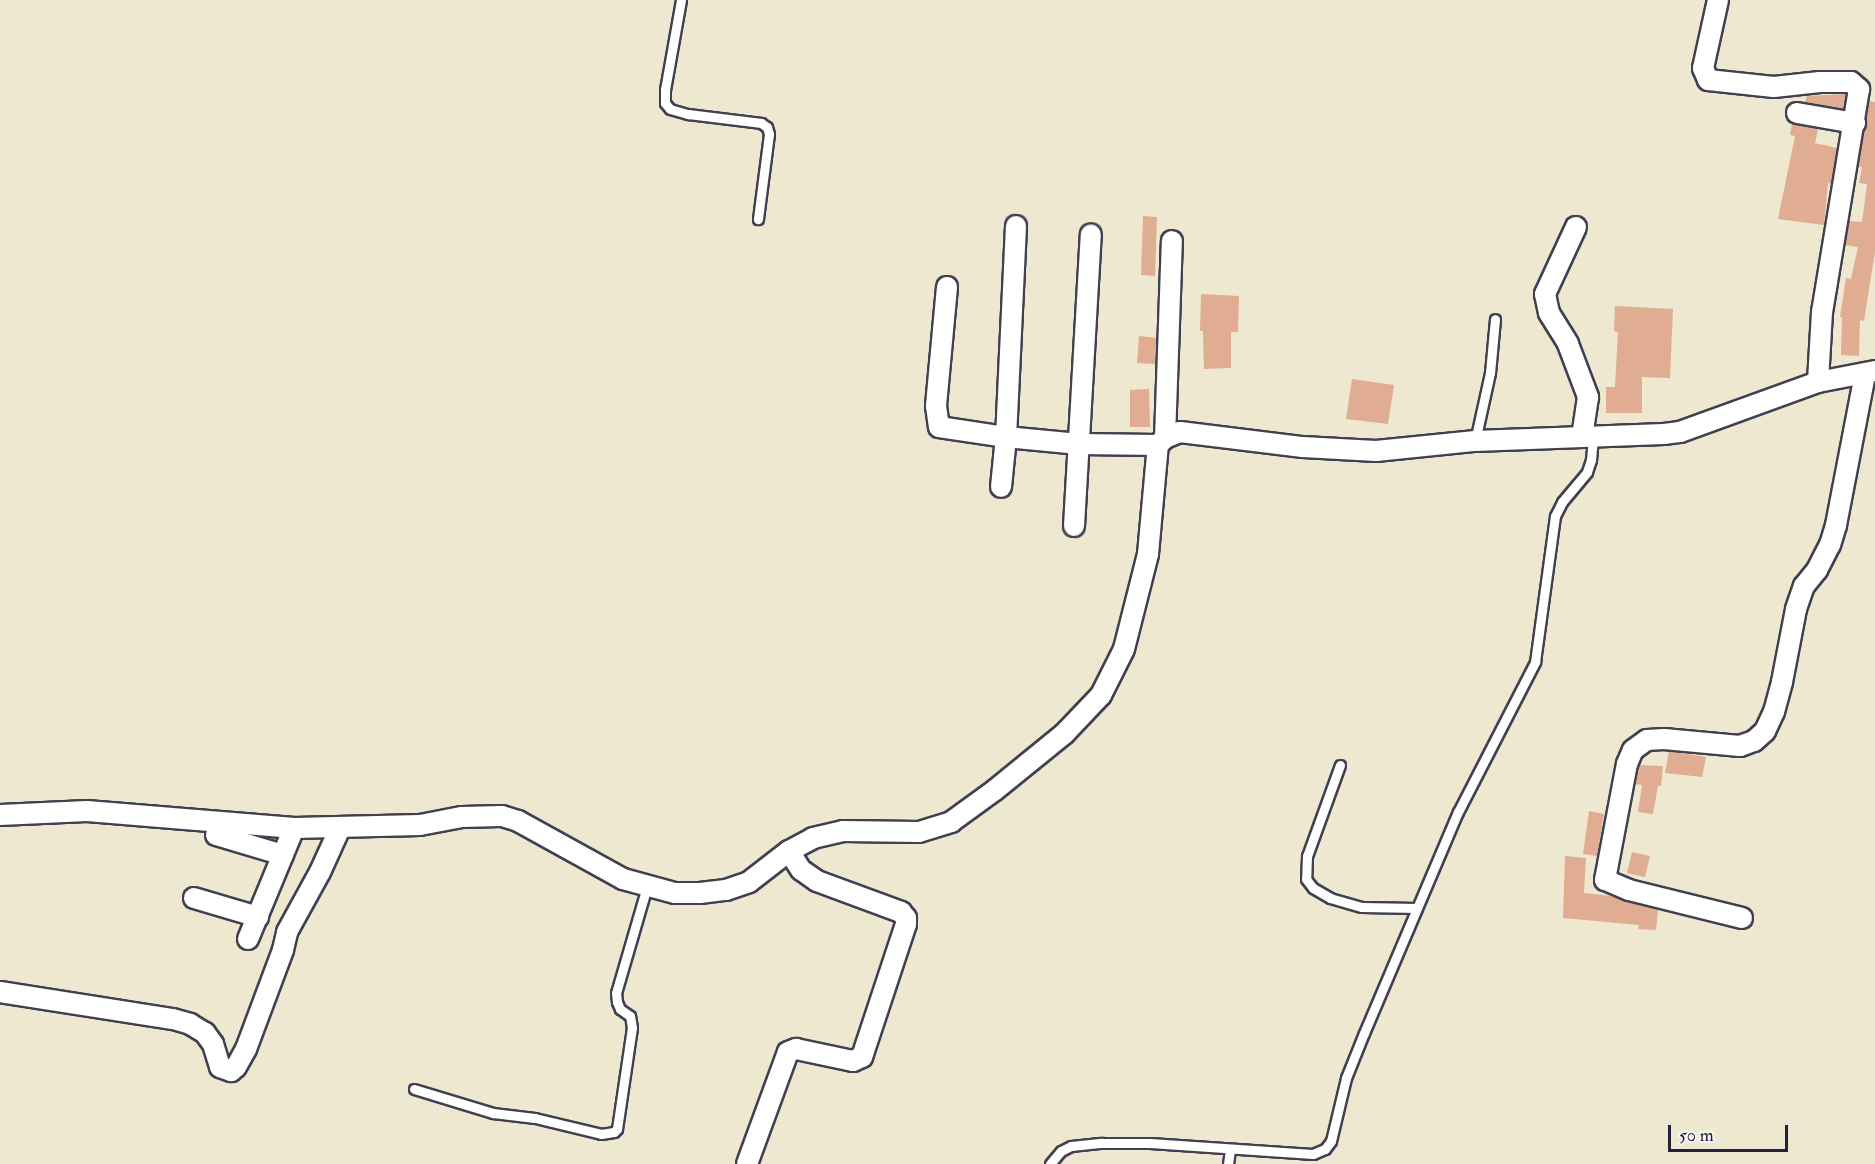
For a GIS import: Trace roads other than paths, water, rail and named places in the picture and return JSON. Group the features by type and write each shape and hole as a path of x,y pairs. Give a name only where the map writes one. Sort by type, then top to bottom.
{"street":[{"path":"1718,0 1703,68 1708,80 1774,87 1820,82 1851,82 1857,85 1859,90 1822,312 1818,382"},
{"path":"1797,113 1855,123"},
{"path":"1000,487 1006,437 1016,226"},
{"path":"1576,228 1545,294 1550,313 1568,344 1588,397 1588,437"},
{"path":"1074,526 1091,234"},
{"path":"0,814 87,811 294,828 420,825 462,817 502,816 518,821 624,879 675,893 726,890 749,882 789,851 813,838 843,831 919,832 951,822 1064,734 1101,695 1124,649 1148,554 1162,441 1172,241"},
{"path":"947,287 936,406 939,427 1006,437 1079,444 1162,441 1179,432 1303,447 1376,452 1475,441 1680,432 1818,382 1870,372 1830,545 1817,570 1803,586 1774,712 1765,731 1754,741 1740,746 1647,740 1633,750 1627,764 1605,880 1629,891 1742,918"},
{"path":"248,939 294,828"},
{"path":"0,992 173,1019 190,1024 205,1033 213,1044 220,1067 231,1071 236,1067 246,1049 283,950 287,932 320,872 340,828"},
{"path":"216,835 283,855"},
{"path":"747,1164 788,1052 796,1048 853,1061 862,1057 906,924 906,918 901,912 817,881 801,870 789,851"},
{"path":"194,898 258,916"}],"lane":[{"path":"681,0 665,90 665,103 670,109 688,114 761,123 767,128 769,134 758,219"},
{"path":"1475,441 1490,373 1495,320"},
{"path":"1050,1164 1061,1151 1071,1146 1102,1143 1150,1143 1313,1154 1325,1149 1331,1141 1346,1078 1417,908 1458,812 1535,662 1555,516 1562,502 1587,472 1591,460 1588,437"},
{"path":"1340,765 1307,856 1306,879 1313,888 1330,898 1362,907 1417,908"},
{"path":"414,1089 493,1113 535,1118 601,1134 614,1132 617,1129 632,1028 630,1016 620,1009 616,1002 616,993 647,886"},
{"path":"1228,1164 1230,1149"}]}
